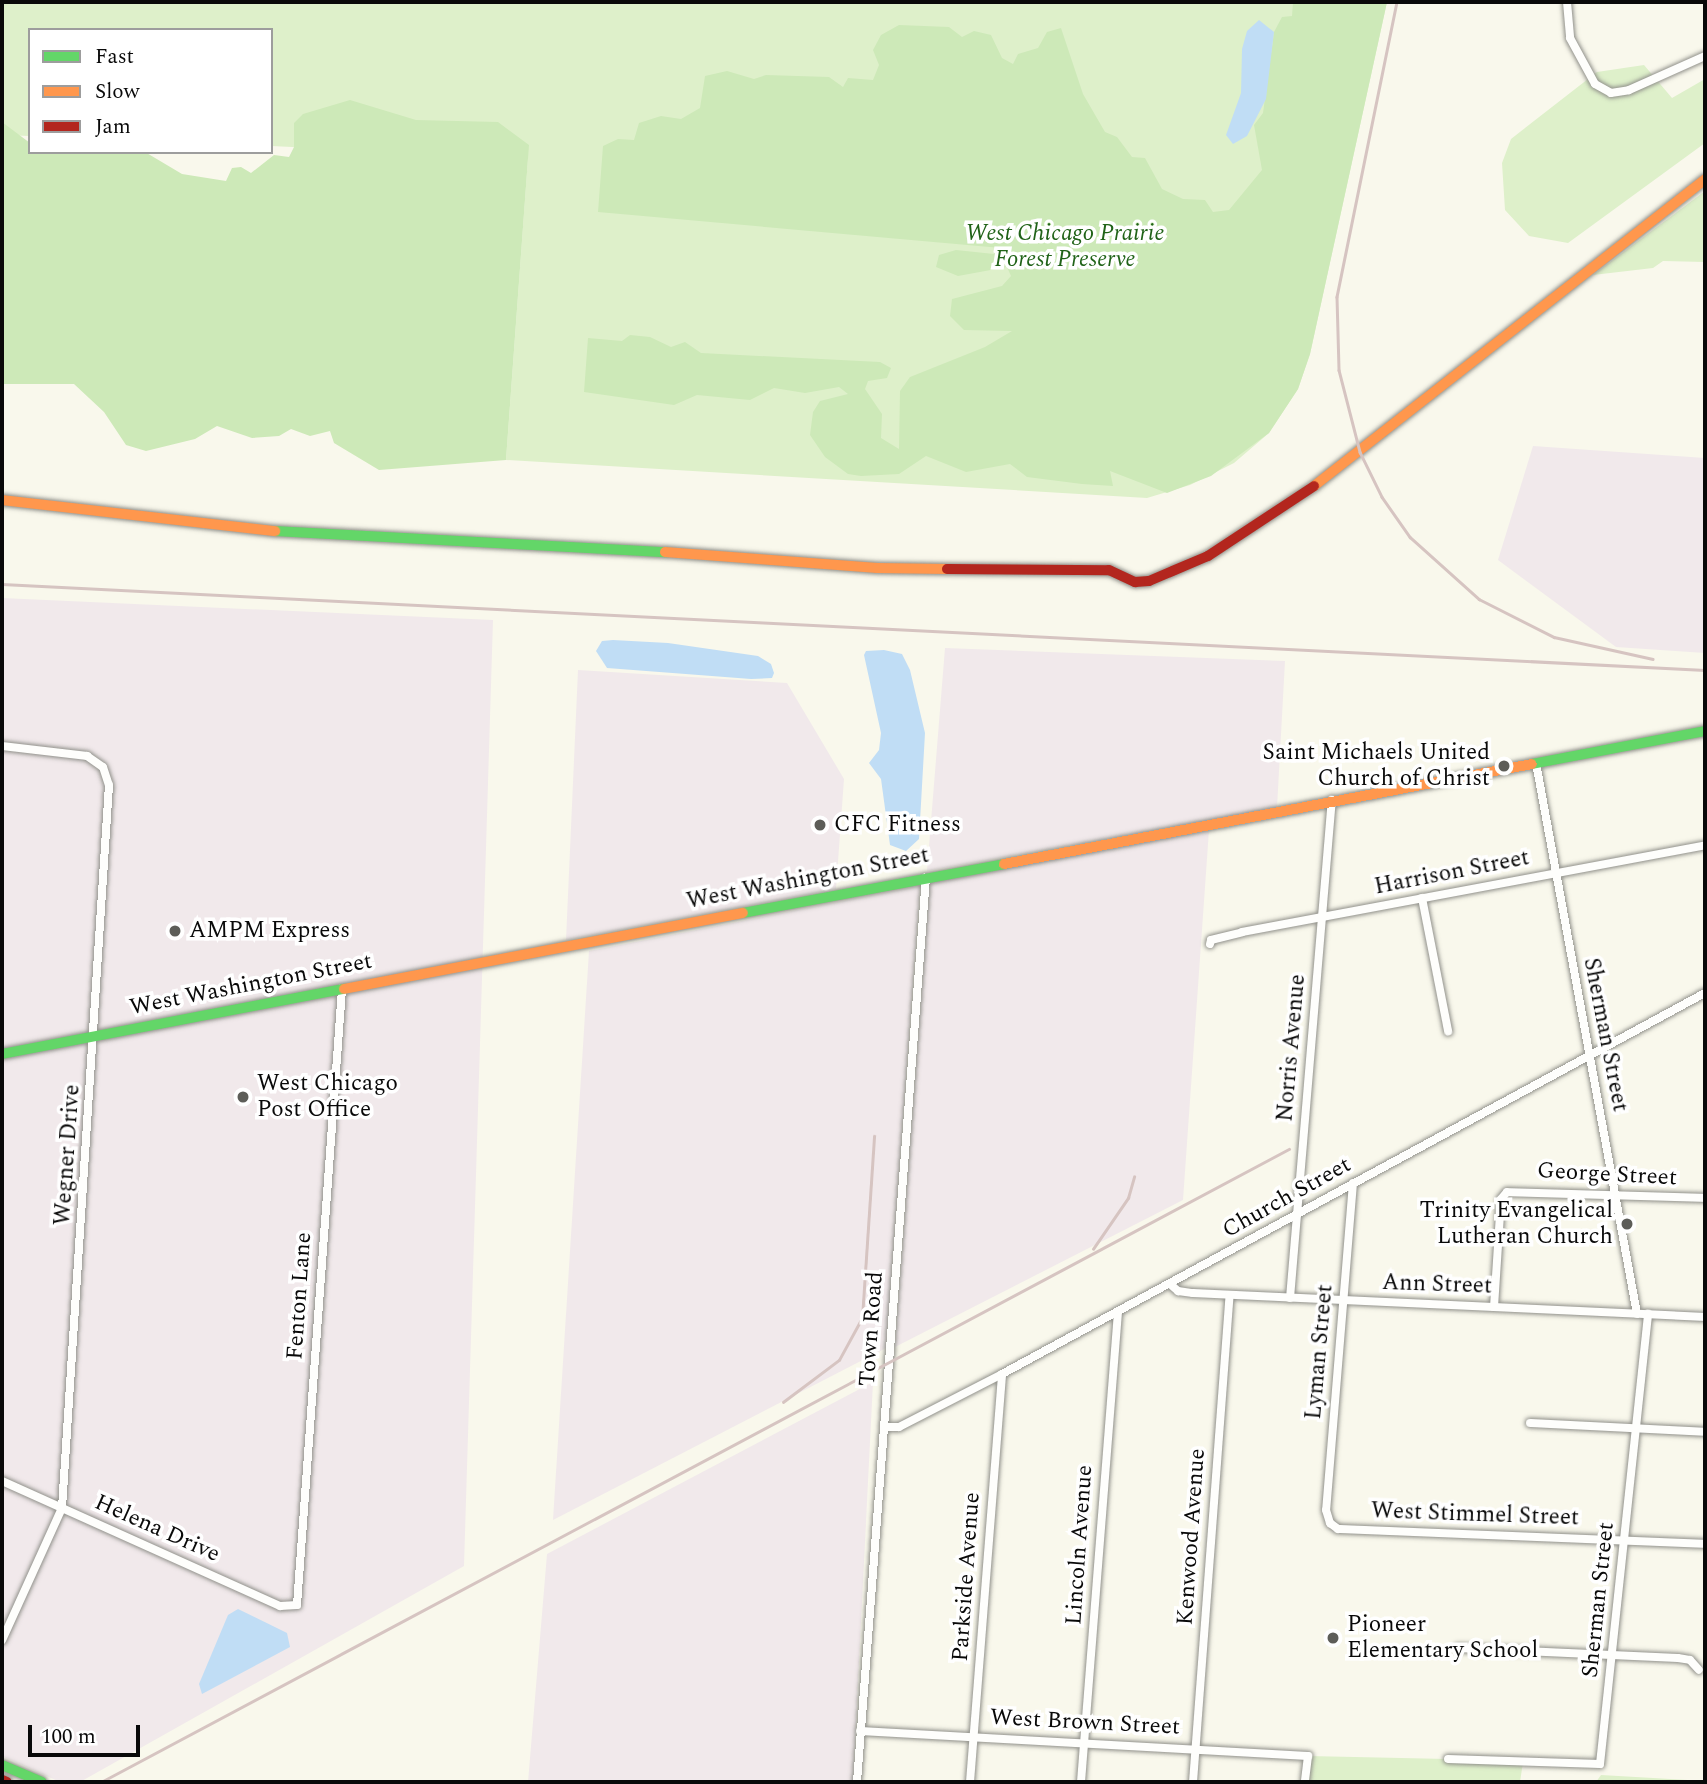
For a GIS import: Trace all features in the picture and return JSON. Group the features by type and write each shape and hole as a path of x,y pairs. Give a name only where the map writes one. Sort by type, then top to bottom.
{"street":[{"path":"1567,2 1570,38 1595,83 1611,93 1629,90 1705,55"},
{"path":"2,500 170,516 238,530 528,541 877,568 1110,570 1130,581 1149,581 1208,556 1294,502 1705,178"},
{"name":"West Washington Street","path":"2,1054 1705,731"},
{"name":"Wegner Drive","path":"2,746 87,755 103,766 109,785 96,1036 62,1508 2,1640"},
{"name":"Sherman Street","path":"1535,763 1637,1314"},
{"name":"Norris Avenue","path":"1290,1298 1332,800"},
{"name":"Harrison Street","path":"1210,944 1211,940 1242,932 1705,845"},
{"name":"Town Road","path":"856,1782 926,878"},
{"path":"1422,898 1448,1031"},
{"name":"Fenton Lane","path":"297,1605 342,989"},
{"name":"Church Street","path":"884,1427 899,1427 1002,1374 1705,993"},
{"name":"Lyman Street","path":"1330,1523 1326,1510 1353,1183"},
{"name":"George Street","path":"1494,1307 1501,1199 1507,1192 1705,1199"},
{"name":"Ann Street","path":"1170,1284 1178,1291 1230,1295 1705,1317"},
{"name":"Kenwood Avenue","path":"1193,1782 1230,1295"},
{"name":"Lincoln Avenue","path":"1081,1782 1118,1311"},
{"name":"Sherman Street","path":"1448,1759 1600,1764 1648,1314"},
{"name":"Parkside Avenue","path":"970,1782 1002,1374"},
{"path":"1530,1423 1705,1432"},
{"name":"Helena Drive","path":"2,1481 280,1606 297,1605"},
{"name":"West Stimmel Street","path":"1330,1523 1338,1529 1705,1544"},
{"path":"1458,1648 1690,1660 1699,1670"},
{"name":"West Brown Street","path":"860,1731 1308,1756 1305,1782"},
{"path":"2,1765 41,1782"},
{"path":"2,1780 7,1782"}],"shaded area":[{"path":"1533,446 1705,458 1705,653 1616,647 1498,560"},
{"path":"2,598 493,620 464,1566 80,1782 60,1782 2,1756"},
{"path":"945,648 1285,661 1277,808 927,871"},
{"path":"578,670 787,683 844,779 836,889 566,940"},
{"path":"1209,830 1183,1200 895,1347 930,882"},
{"path":"920,886 886,1348 553,1520 589,951"},
{"path":"873,1382 853,1782 528,1782 547,1554"}],"green space":[{"name":"West Chicago Prairie Forest Preserve","path":"2,2 1387,2 1310,354 1298,389 1269,433 1234,463 1190,485 1147,498 506,460 528,158 273,146 273,28 28,28 28,136 2,135"},
{"path":"1293,2 1387,2 1310,354 1298,389 1269,433 1211,476 1167,493 1110,471 1113,486 1027,477 1010,464 966,472 926,456 899,474 861,476 848,474 825,457 810,435 813,412 820,401 848,394 839,387 805,393 774,388 750,400 697,395 674,405 584,392 588,338 622,341 630,335 650,337 671,347 685,342 701,353 880,362 891,368 887,378 868,381 865,389 882,414 881,438 899,449 900,391 910,377 985,347 1012,331 964,330 950,316 952,299 1002,286 1011,276 1007,267 958,276 936,267 939,255 956,250 994,254 1001,248 598,212 603,146 618,139 634,140 639,123 661,116 681,119 700,108 705,76 727,71 754,79 766,75 829,77 843,87 848,78 873,80 879,65 873,50 881,35 899,25 949,27 962,37 974,31 991,35 1002,58 1013,64 1018,54 1038,48 1047,32 1061,28 1083,94 1105,132 1117,137 1132,157 1145,158 1162,189 1183,199 1205,200 1213,212 1229,210 1262,170 1254,125 1263,113 1274,32 1282,17 1292,16"},
{"path":"1644,65 1672,98 1705,79 1705,143 1568,243 1529,236 1505,210 1502,163 1511,139 1597,72"},
{"path":"350,100 416,120 498,122 529,145 506,460 379,470 334,443 330,431 310,436 291,429 279,436 252,438 217,426 195,439 146,451 126,445 104,412 74,384 2,384 2,122 28,142 28,154 148,154 182,174 226,181 232,168 241,167 251,173 274,155 289,157 294,147 294,123 303,114"},
{"path":"1705,191 1705,262 1663,261 1653,268 1593,275"},
{"path":"1308,1756 1523,1762 1520,1782 1305,1782"},
{"path":"1601,1775 1705,1781 1705,1782 1596,1782"}],"water":[{"path":"1259,20 1274,32 1266,99 1247,136 1233,144 1226,135 1241,93 1242,49 1247,31"},
{"path":"602,641 668,643 758,656 771,664 774,673 772,678 751,679 607,668 596,651"},
{"path":"884,650 902,654 910,670 925,733 919,839 906,851 890,845 881,779 869,763 879,750 881,733 864,655 866,651"},
{"path":"238,1609 287,1633 290,1647 202,1694 199,1684 228,1615"}],"railway":[{"path":"1397,2 1337,297 1339,370 1360,452 1382,497 1410,537 1479,599 1554,637 1653,659"},
{"path":"2,584 1705,670"},
{"path":"783,1402 839,1360 862,1318 874,1136"},
{"path":"101,1782 1289,1149"},
{"path":"1093,1249 1128,1198 1134,1177"}],"traffic: fast":[{"path":"275,531 665,552"},
{"path":"1532,764 1705,731"},
{"path":"743,913 1004,864"},
{"path":"2,1054 344,989"},
{"path":"2,1765 42,1782"}],"traffic: slow":[{"path":"1314,486 1705,179"},
{"path":"2,500 275,531"},
{"path":"665,552 877,568 947,569"},
{"path":"1004,864 1532,764"},
{"path":"344,989 743,913"}],"traffic: jam":[{"path":"947,569 1109,570 1135,582 1149,581 1208,556 1314,486"},
{"path":"2,1780 7,1782"}],"place":[{"name":"Saint Michaels United Church of Christ","path":"1504,766"},
{"name":"CFC Fitness","path":"820,825"},
{"name":"AMPM Express","path":"175,931"},
{"name":"West Chicago Post Office","path":"243,1097"},
{"name":"Trinity Evangelical Lutheran Church","path":"1627,1224"},
{"name":"Pioneer Elementary School","path":"1333,1638"}]}
